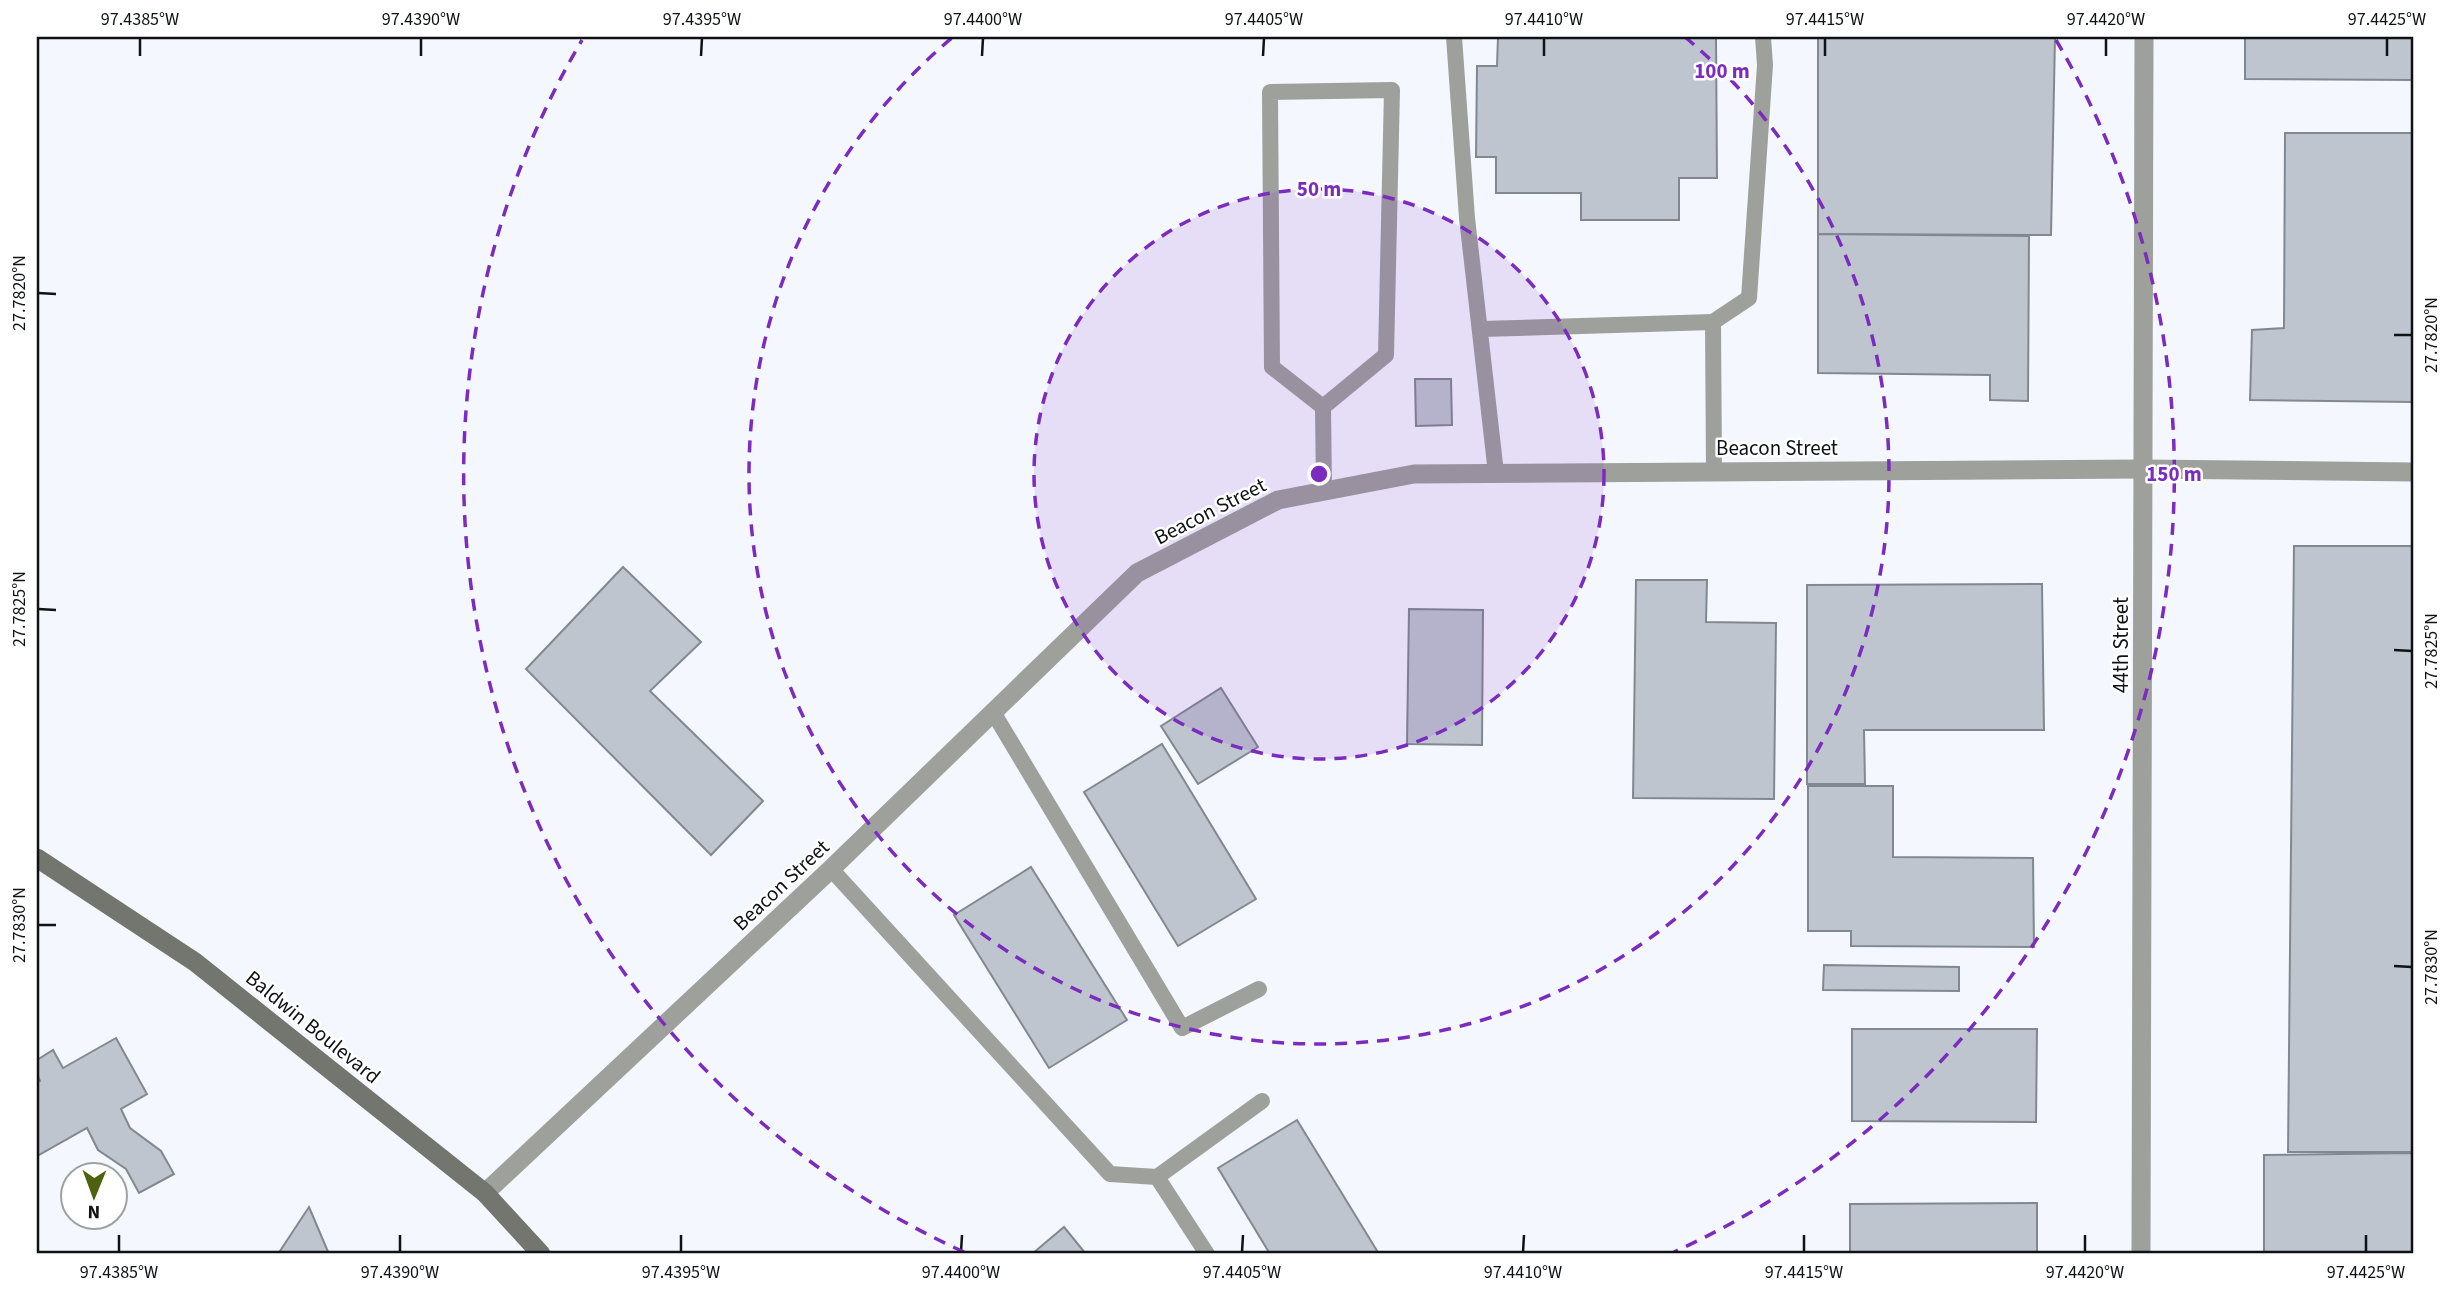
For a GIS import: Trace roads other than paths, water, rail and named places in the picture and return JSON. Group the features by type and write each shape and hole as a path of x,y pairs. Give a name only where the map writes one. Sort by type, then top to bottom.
{"main road":[{"name":"Baldwin Boulevard","path":"37,859 195,962 485,1192 541,1254"}],"street":[{"name":"44th Street","path":"2141,1254 2144,37"},
{"name":"Beacon Street","path":"485,1192 831,869 1137,573 1278,500 1414,474 2144,468 2413,472"}],"lane":[{"path":"1454,37 1467,218 1496,473"},
{"path":"1481,329 1713,322 1749,298 1765,65 1763,37"},
{"path":"1392,90 1385,355 1323,407 1272,367 1270,92 1392,90"},
{"path":"1713,322 1714,472"},
{"path":"1323,407 1324,491"},
{"path":"993,712 1182,1028 1259,989"},
{"path":"831,869 1110,1174 1157,1177 1262,1101"},
{"path":"1157,1177 1207,1254"}]}
